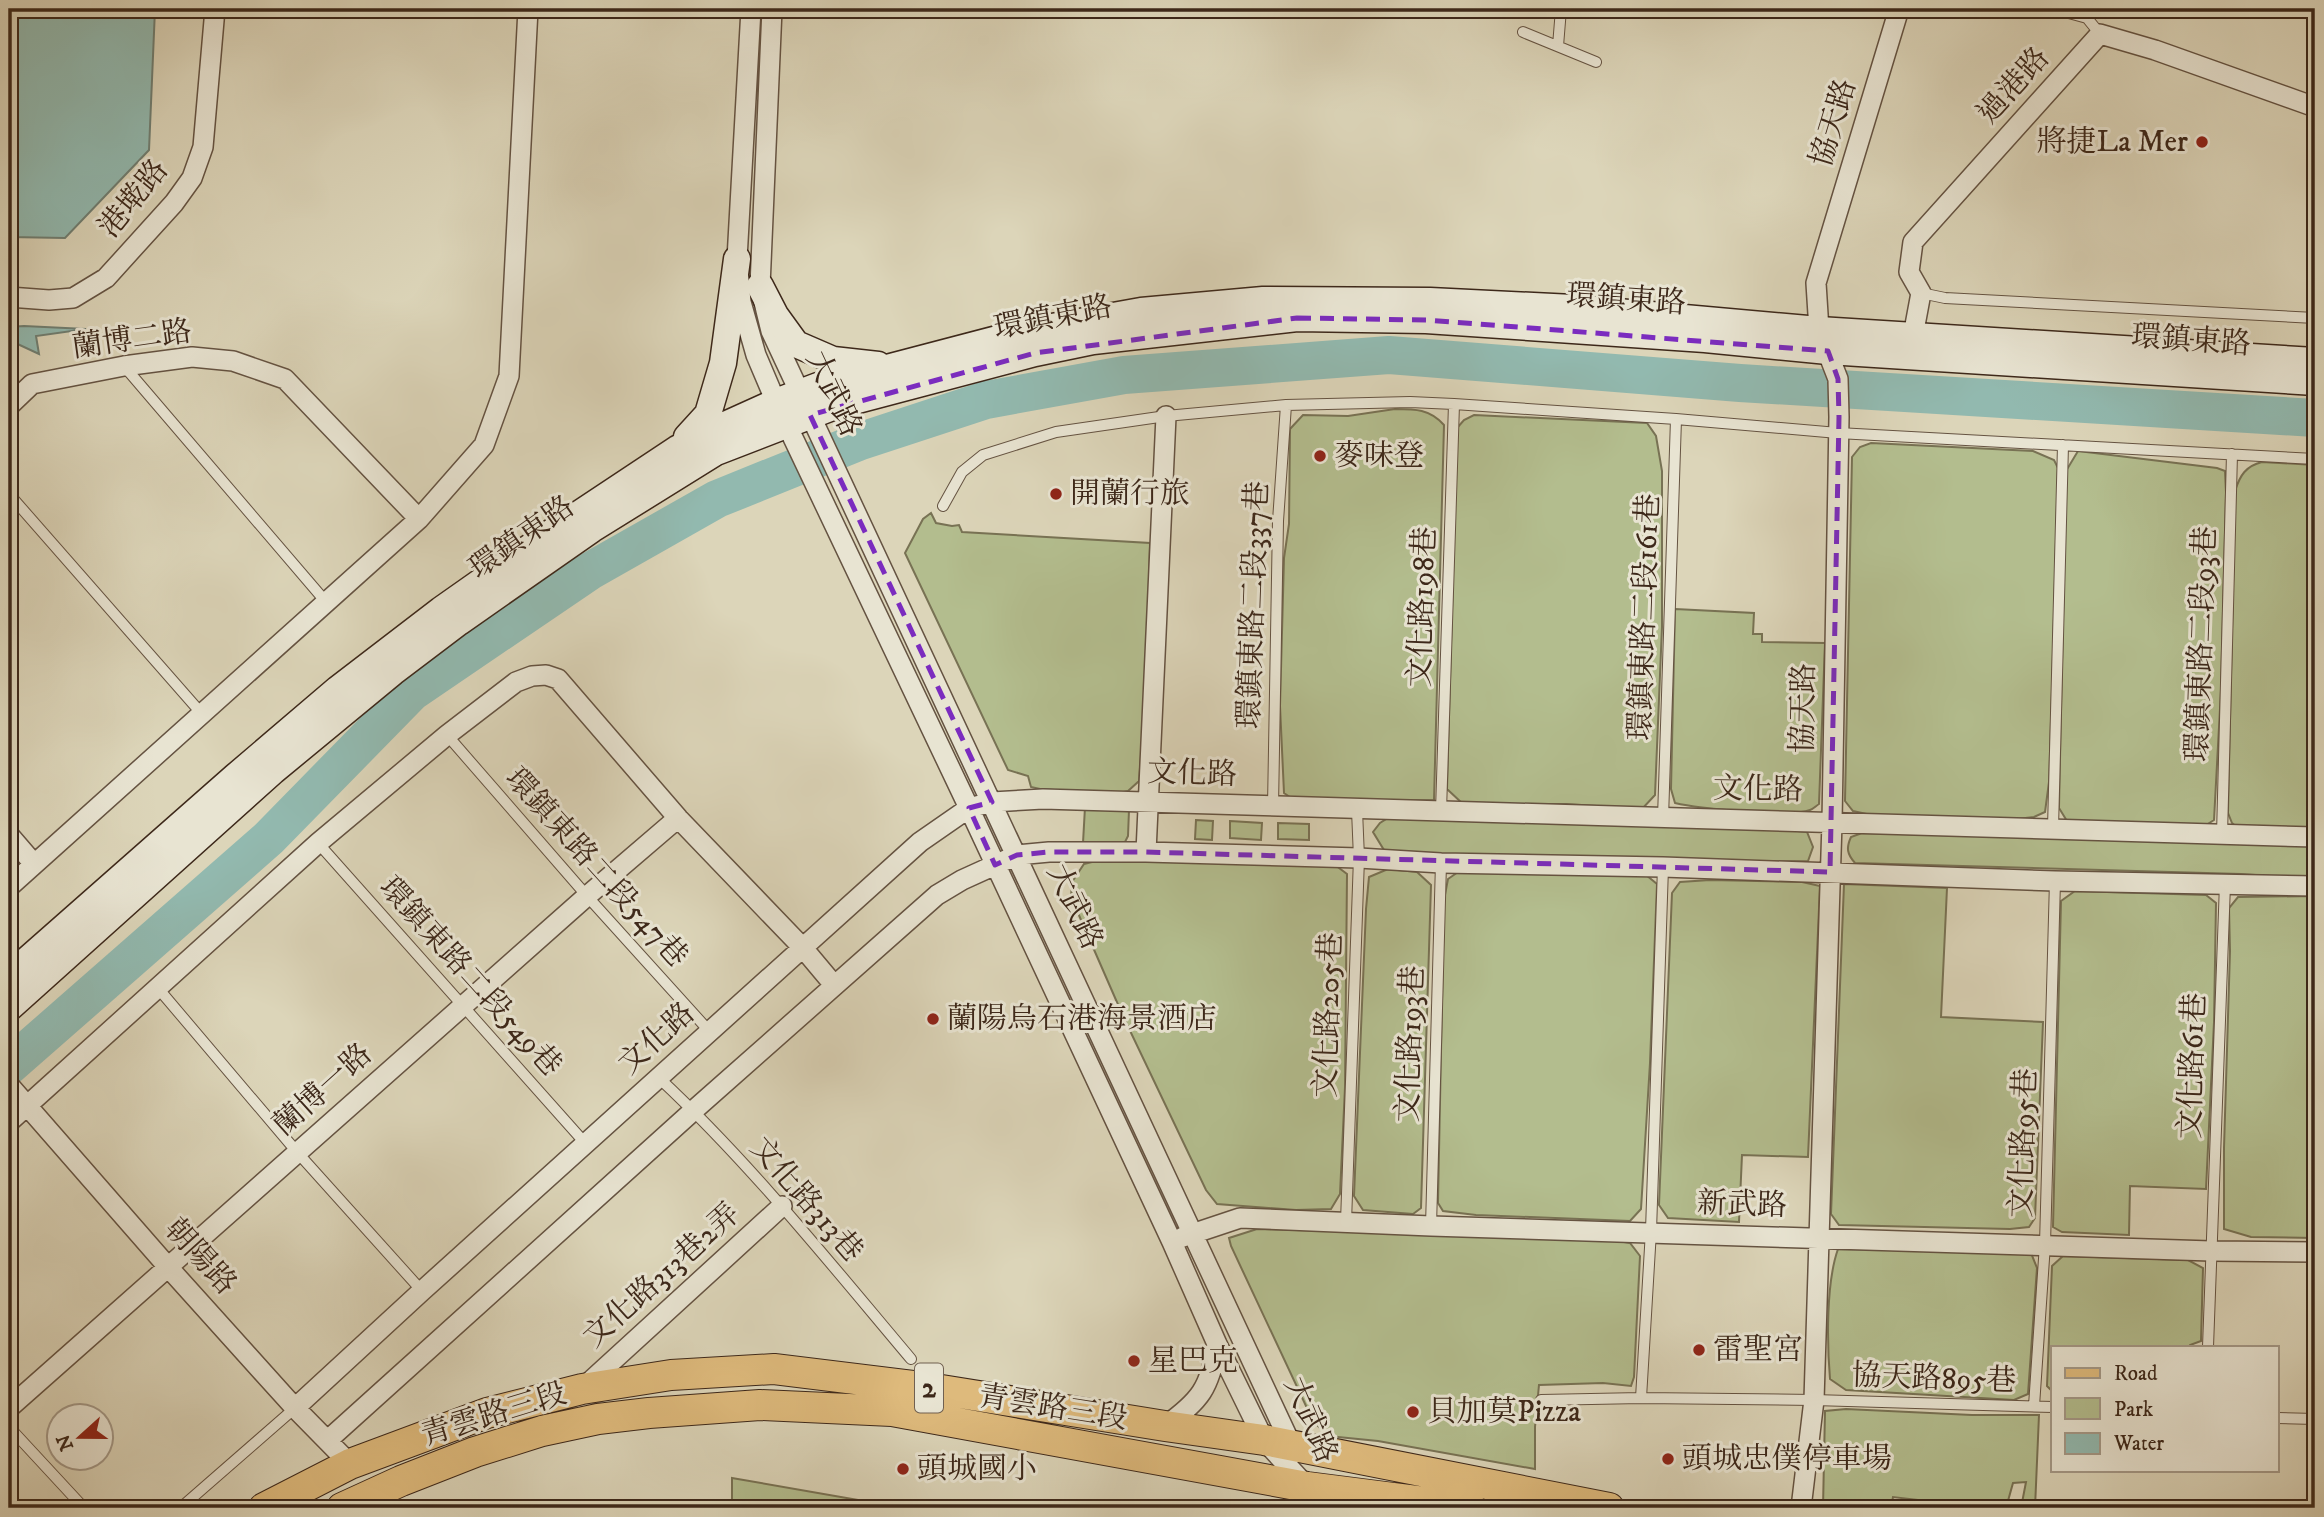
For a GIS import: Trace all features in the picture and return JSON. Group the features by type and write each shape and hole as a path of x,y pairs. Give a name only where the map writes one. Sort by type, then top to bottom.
{"main road":[{"name":"青雲路三段","path":"264,1508 350,1464 487,1413 582,1389 671,1375 774,1369 929,1388 1278,1443 1538,1501 1609,1508"},
{"path":"820,1406 828,1377"},
{"name":"青雲路三段","path":"342,1508 475,1452 542,1431 598,1419 699,1408 760,1405 820,1406 892,1412 1303,1497 1471,1508"}],"street":[{"name":"港墘路","path":"9,297 49,300 73,298 106,278 174,203 192,178 203,147 215,9"},
{"path":"9,887 419,519 484,445 509,376 528,9"},
{"name":"大武路","path":"751,9 737,259 741,302 756,355 842,483 1192,1232 1278,1443 1303,1497"},
{"name":"大武路","path":"772,9 760,286 820,492 1172,1242 1217,1344 1278,1443 1303,1497"},
{"name":"協天路","path":"1801,1508 1814,1400 1832,822 1838,425 1838,379 1823,340 1816,283 1899,9"},
{"path":"2100,34 2155,50 2315,107"},
{"name":"過港路","path":"1913,336 1921,293 1909,272 1913,242 2100,34"},
{"path":"677,449 708,414 723,363 737,259"},
{"path":"760,286 775,315 796,344 833,360 893,366"},
{"name":"環鎮東路","path":"9,1008 273,771 393,672 448,631 592,529 716,452 798,418 893,366 1024,332 1141,311 1263,300 1430,300 1560,307 1823,340 2315,382"},
{"name":"環鎮東路","path":"9,976 338,689 484,579 677,449 798,418 848,402 1022,356 1093,341 1297,318 1426,320 1704,339 1823,340 1913,336 2315,361"},
{"name":"蘭博二路","path":"9,406 32,384 124,366 192,357 233,361 285,379 419,519"},
{"path":"1146,852 1166,416"},
{"path":"9,1122 318,843 447,735 516,682 531,676 546,675 558,679 678,818 803,948 834,985"},
{"name":"文化路","path":"295,1408 920,842 969,808 992,802 1043,799 2315,837"},
{"name":"蘭博一路","path":"9,1408 678,818"},
{"path":"9,835 34,864"},
{"path":"328,1440 937,895 962,880 1017,855 1049,852 1146,852 2055,881 2315,886"},
{"name":"朝陽路","path":"9,1085 168,1267 295,1408 350,1464"},
{"name":"文化路313巷2弄","path":"582,1389 782,1206"},
{"name":"新武路","path":"1172,1242 1192,1232 1240,1217 1431,1226 2315,1252"},
{"path":"1165,1426 1189,1409 1204,1390 1213,1372 1217,1344"}],"lane":[{"path":"1558,46 1561,9"},
{"path":"2054,9 2088,13 2100,34"},
{"path":"1523,32 1596,62"},
{"path":"1921,293 1945,298 2315,318"},
{"path":"124,366 326,602"},
{"path":"943,506 962,472 983,455 1056,432 1166,416 1286,405 1410,402 1454,404 1676,419 1838,425 2063,445 2315,459"},
{"name":"文化路198巷","path":"1441,811 1454,404"},
{"name":"環鎮東路二段337巷","path":"1273,807 1278,521 1286,405"},
{"name":"環鎮東路二段161巷","path":"1663,818 1676,419"},
{"path":"2053,828 2063,445"},
{"name":"環鎮東路二段93巷","path":"2222,835 2232,454"},
{"path":"9,494 202,714"},
{"name":"環鎮東路二段547巷","path":"447,735 710,1032"},
{"name":"文化路205巷","path":"1346,1222 1359,858 1357,810"},
{"name":"環鎮東路二段549巷","path":"318,843 585,1143"},
{"name":"文化路193巷","path":"1431,1226 1441,863"},
{"path":"1641,1398 1651,1231 1663,867"},
{"name":"文化路95巷","path":"2035,1406 2045,1244 2055,881"},
{"name":"文化路61巷","path":"2208,1346 2225,884"},
{"path":"157,987 297,1152 422,1291"},
{"name":"文化路313巷","path":"659,1078 694,1111 782,1206 911,1359"},
{"name":"協天路895巷","path":"1541,1400 1814,1400 2051,1407"},
{"path":"176,1508 185,1504 295,1408"},
{"path":"2278,1418 2315,1419"},
{"path":"9,1427 84,1508"}],"highlighted area":[{"path":"1297,318 1426,320 1828,351 1838,379 1839,417 1830,872 1146,852 1049,852 1017,855 995,865 969,808 992,802 810,415 1035,353"}],"green space":[{"path":"1395,409 1428,413 1444,425 1434,800 1297,802 1284,793 1280,706 1284,558 1289,524 1290,429 1303,415 1348,416"},
{"path":"1474,415 1647,423 1656,436 1662,471 1662,627 1655,795 1642,809 1566,804 1463,804 1447,789 1457,428 1464,420"},
{"path":"1871,443 2033,451 2054,460 2058,468 2049,782 2045,812 2034,817 2008,820 1871,815 1853,811 1845,801 1852,457 1860,447"},
{"path":"2078,451 2225,471 2221,690 2214,820 2203,827 2067,821 2059,808 2066,471"},
{"path":"2262,462 2315,465 2315,831 2240,830 2232,823 2228,813 2235,491 2244,472"},
{"path":"931,513 936,523 959,525 962,532 1150,543 1146,690 1139,781 1128,791 1114,794 1040,789 1031,787 1028,776 1008,770 905,553 923,519"},
{"path":"1675,609 1754,613 1753,634 1762,634 1762,642 1825,643 1819,804 1800,812 1765,813 1675,803 1671,789"},
{"path":"1085,807 1129,810 1128,836 1124,844 1083,843"},
{"path":"1388,818 1788,830 1807,832 1813,847 1808,861 1731,862 1397,853 1384,850 1373,832"},
{"path":"1196,820 1213,821 1212,840 1195,839"},
{"path":"1230,821 1262,823 1261,840 1230,838"},
{"path":"1278,823 1309,824 1309,840 1278,839"},
{"path":"1862,833 2315,845 2315,879 2241,874 1855,863 1849,854 1848,844 1851,837"},
{"path":"1100,860 1335,865 1347,874 1345,1087 1340,1194 1331,1209 1296,1210 1217,1204 1206,1190 1123,1016 1071,897 1072,882 1084,864"},
{"path":"1388,869 1417,872 1431,885 1421,1208 1413,1214 1363,1210 1354,1196 1369,877"},
{"path":"1461,870 1646,875 1657,884 1641,1209 1630,1221 1476,1215 1443,1211 1438,1203 1444,900 1448,879"},
{"path":"1680,882 1802,882 1820,886 1808,1157 1742,1155 1739,1222 1668,1218 1659,1205 1672,893"},
{"path":"1844,884 1947,888 1941,1017 2043,1022 2035,1218 2029,1227 2010,1229 1839,1225 1831,1214"},
{"path":"2075,891 2206,895 2216,903 2214,1022 2206,1189 2130,1186 2129,1235 2062,1232 2053,1227 2061,901"},
{"path":"2315,896 2315,1238 2251,1237 2224,1229 2229,908 2238,897"},
{"path":"1257,1229 1606,1239 1630,1243 1640,1256 1634,1377 1631,1386 1603,1383 1539,1385 1535,1469 1378,1441 1328,1436 1313,1421 1231,1246 1229,1238"},
{"path":"1838,1249 1997,1250 2031,1253 2037,1268 2028,1394 2014,1400 1846,1390 1830,1379 1829,1296"},
{"path":"2063,1256 2188,1260 2203,1268 2201,1341 2190,1346 2051,1346 2051,1390 2047,1386 2052,1266"},
{"path":"1846,1409 2039,1415 2035,1508 2021,1508 2026,1482 2013,1483 2006,1508 1893,1497 1891,1508 1823,1508 1825,1411"},
{"path":"732,1478 904,1508 732,1506"}],"water":[{"path":"9,9 155,9 149,150 65,238 9,237"},
{"path":"9,327 86,329 36,336 39,354 9,340"}],"waterway":[{"path":"9,1066 269,838 412,692 590,571 717,499 861,441 986,400 1124,375 1389,355 1740,383 2315,418"}],"place":[{"name":"將捷La Mer","path":"2202,142"},
{"name":"麥味登","path":"1320,456"},
{"name":"開蘭行旅","path":"1056,494"},
{"name":"蘭陽烏石港海景酒店","path":"933,1019"},
{"name":"雷聖宮","path":"1699,1350"},
{"name":"星巴克","path":"1134,1361"},
{"name":"貝加莫Pizza","path":"1413,1412"},
{"name":"頭城忠僕停車場","path":"1668,1459"},
{"name":"頭城國小","path":"903,1469"}]}
